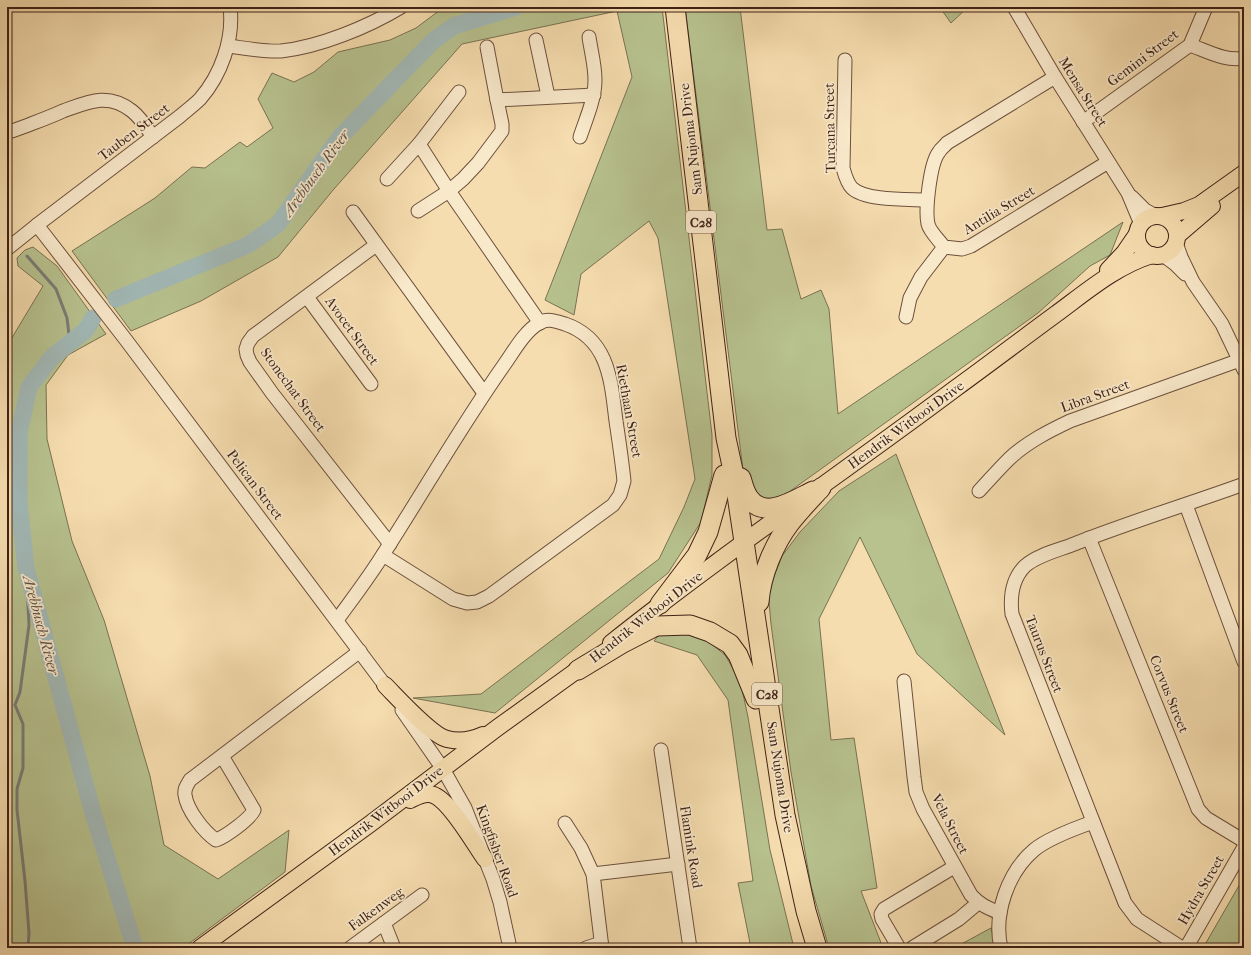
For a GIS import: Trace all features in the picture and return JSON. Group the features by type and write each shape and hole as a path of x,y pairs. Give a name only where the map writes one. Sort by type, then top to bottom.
{"highway":[{"name":"Sam Nujoma Drive","path":"675,7 726,438 734,475 738,546 745,625 773,812 794,908 807,948"},
{"name":"Sam Nujoma Drive","path":"726,438 724,475 738,546 757,625 785,815 806,911 817,948"},
{"path":"726,438 748,498 758,506 768,509 778,507 821,488"},
{"path":"660,604 697,555 708,532 724,475"},
{"path":"757,625 761,585 763,575 769,561 781,536 790,523 821,488"},
{"path":"578,670 621,644 656,626 690,625 710,632 730,644 738,655 756,699"}],"main road":[{"path":"1244,173 1199,205 1184,211 1150,217 1139,229 1137,240 1143,250 1157,255 1171,251 1177,240 1191,223 1244,180"},
{"path":"1159,216 1168,219 1173,224 1176,230 1177,240"},
{"name":"Hendrik Witbooi Drive","path":"1092,287 1124,254 1139,229"},
{"name":"Hendrik Witbooi Drive","path":"200,948 370,824 497,728 578,670 660,604 738,546 821,488 1092,287 1132,263 1157,255"},
{"path":"385,685 430,730 445,739 467,740 479,737 497,728"},
{"path":"370,824 415,797 422,794 434,795 448,805 485,859"}],"street":[{"name":"Tauben Street","path":"7,249 179,117 200,99 220,68 228,46 230,7"},
{"path":"228,46 279,51 305,47 331,39 381,19 401,7"},
{"name":"Mensa Street","path":"1014,7 1082,122 1128,193 1145,210 1159,216"},
{"name":"Gemini Street","path":"1082,122 1190,45 1206,7"},
{"path":"580,138 594,95 594,64 589,37"},
{"path":"536,40 548,96"},
{"path":"1190,45 1220,56 1229,58 1244,58"},
{"path":"418,211 449,191 478,163 502,131 488,47"},
{"name":"Turcana Street","path":"845,60 843,168 851,188 865,195 927,200"},
{"path":"906,317 910,298 921,277 944,246 928,225 927,200 934,162 938,152 947,143 1055,77"},
{"path":"387,179 419,144 459,92"},
{"path":"497,100 548,96 594,95"},
{"path":"7,131 12,131 23,127 89,101 104,99 118,102 132,111 153,137"},
{"path":"337,620 383,555 484,393 523,338 533,327 540,323 449,191 419,144"},
{"name":"Antilia Street","path":"944,246 962,249 971,246 1108,162"},
{"name":"Mensa Street","path":"1128,193 1139,229"},
{"path":"352,212 484,393"},
{"name":"Pelican Street","path":"37,225 126,340 337,620 385,685 443,769"},
{"path":"1177,240 1181,257 1193,282 1222,324 1242,365"},
{"name":"Stonechat Street","path":"376,245 253,336 246,349 250,362 272,393 390,544"},
{"path":"1157,255 1175,264 1193,282"},
{"name":"Avocet Street","path":"307,297 371,384"},
{"name":"Riethaan Street","path":"383,555 453,599 466,603 477,602 489,596 613,505 620,494 624,481 611,383 607,367 599,350 576,328 549,320 540,323"},
{"name":"Libra Street","path":"979,491 1010,458 1048,432 1070,421 1242,365"},
{"name":"Taurus Street","path":"1182,948 1143,923 1132,914 1125,903 1012,614 1011,593 1017,578 1025,566 1034,560 1089,538 1244,484"},
{"path":"1186,505 1244,662"},
{"name":"Corvus Street","path":"1089,538 1198,809 1206,818 1244,841"},
{"path":"222,756 254,810 251,816 216,840 209,835 193,814 185,794 186,787 190,780 360,651"},
{"name":"Vela Street","path":"904,681 916,792 923,809 971,896 978,903 1000,913"},
{"name":"Flamink Road","path":"661,750 690,948"},
{"name":"Kingfisher Road","path":"443,769 465,808 477,835 500,902 510,948"},
{"path":"1001,948 998,922 1008,888 1017,868 1035,849 1068,832 1093,822"},
{"path":"565,823 581,848 593,874 602,945 586,948"},
{"name":"Hydra Street","path":"1186,948 1244,847"},
{"path":"593,874 678,864"},
{"path":"899,948 882,919 881,914 884,909 954,867"},
{"name":"Falkenweg","path":"350,948 422,895"},
{"path":"912,948 959,919 978,903"},
{"path":"384,923 394,948"}],"green space":[{"path":"444,7 662,7 712,435 712,475 701,522 668,573 495,713 413,698 481,694 659,559 684,507 695,479 658,238 649,221 581,274 574,315 545,300 632,77 617,11 462,44 334,189 278,257 201,301 131,331 72,251 155,198 192,167 205,168 240,142 247,147 273,128 258,99 272,73 294,82 314,72 338,52 390,40 416,28"},
{"path":"685,7 740,7 767,230 782,229 801,299 821,290 829,309 838,414 1123,222 1110,255 1090,266 1038,313 782,497 772,500 764,499 752,489 743,470"},
{"path":"941,7 968,7 951,23"},
{"path":"33,247 57,266 106,334 68,355 46,385 47,439 72,541 104,620 150,776 164,845 218,879 289,830 285,872 183,948 7,948 7,346 43,286 18,266 17,258 25,250"},
{"path":"896,454 1005,735 917,654 860,537 819,619 831,740 854,738 877,888 861,891 883,948 829,948 811,886 791,772 768,591 782,556 800,532 839,491"},
{"path":"682,632 704,638 725,655 740,680 748,717 770,850 794,948 751,948 738,883 753,881 728,700 697,655 654,641 660,633"},
{"path":"1244,877 1244,948 1203,948"},
{"path":"991,928 997,948 954,948"}],"waterway":[{"name":"Arebbusch River","path":"116,299 248,245 278,224 339,138 433,41 454,26 516,7"},
{"path":"27,256 56,289 67,318 70,343"},
{"name":"Arebbusch River","path":"93,318 86,330 52,357 29,387 19,433 19,503 26,568 93,813 135,948"},
{"path":"7,442 19,433"},
{"path":"26,568 29,625 20,692 15,705 23,724 23,768 17,789 17,810 25,881 29,933 28,948"}]}
